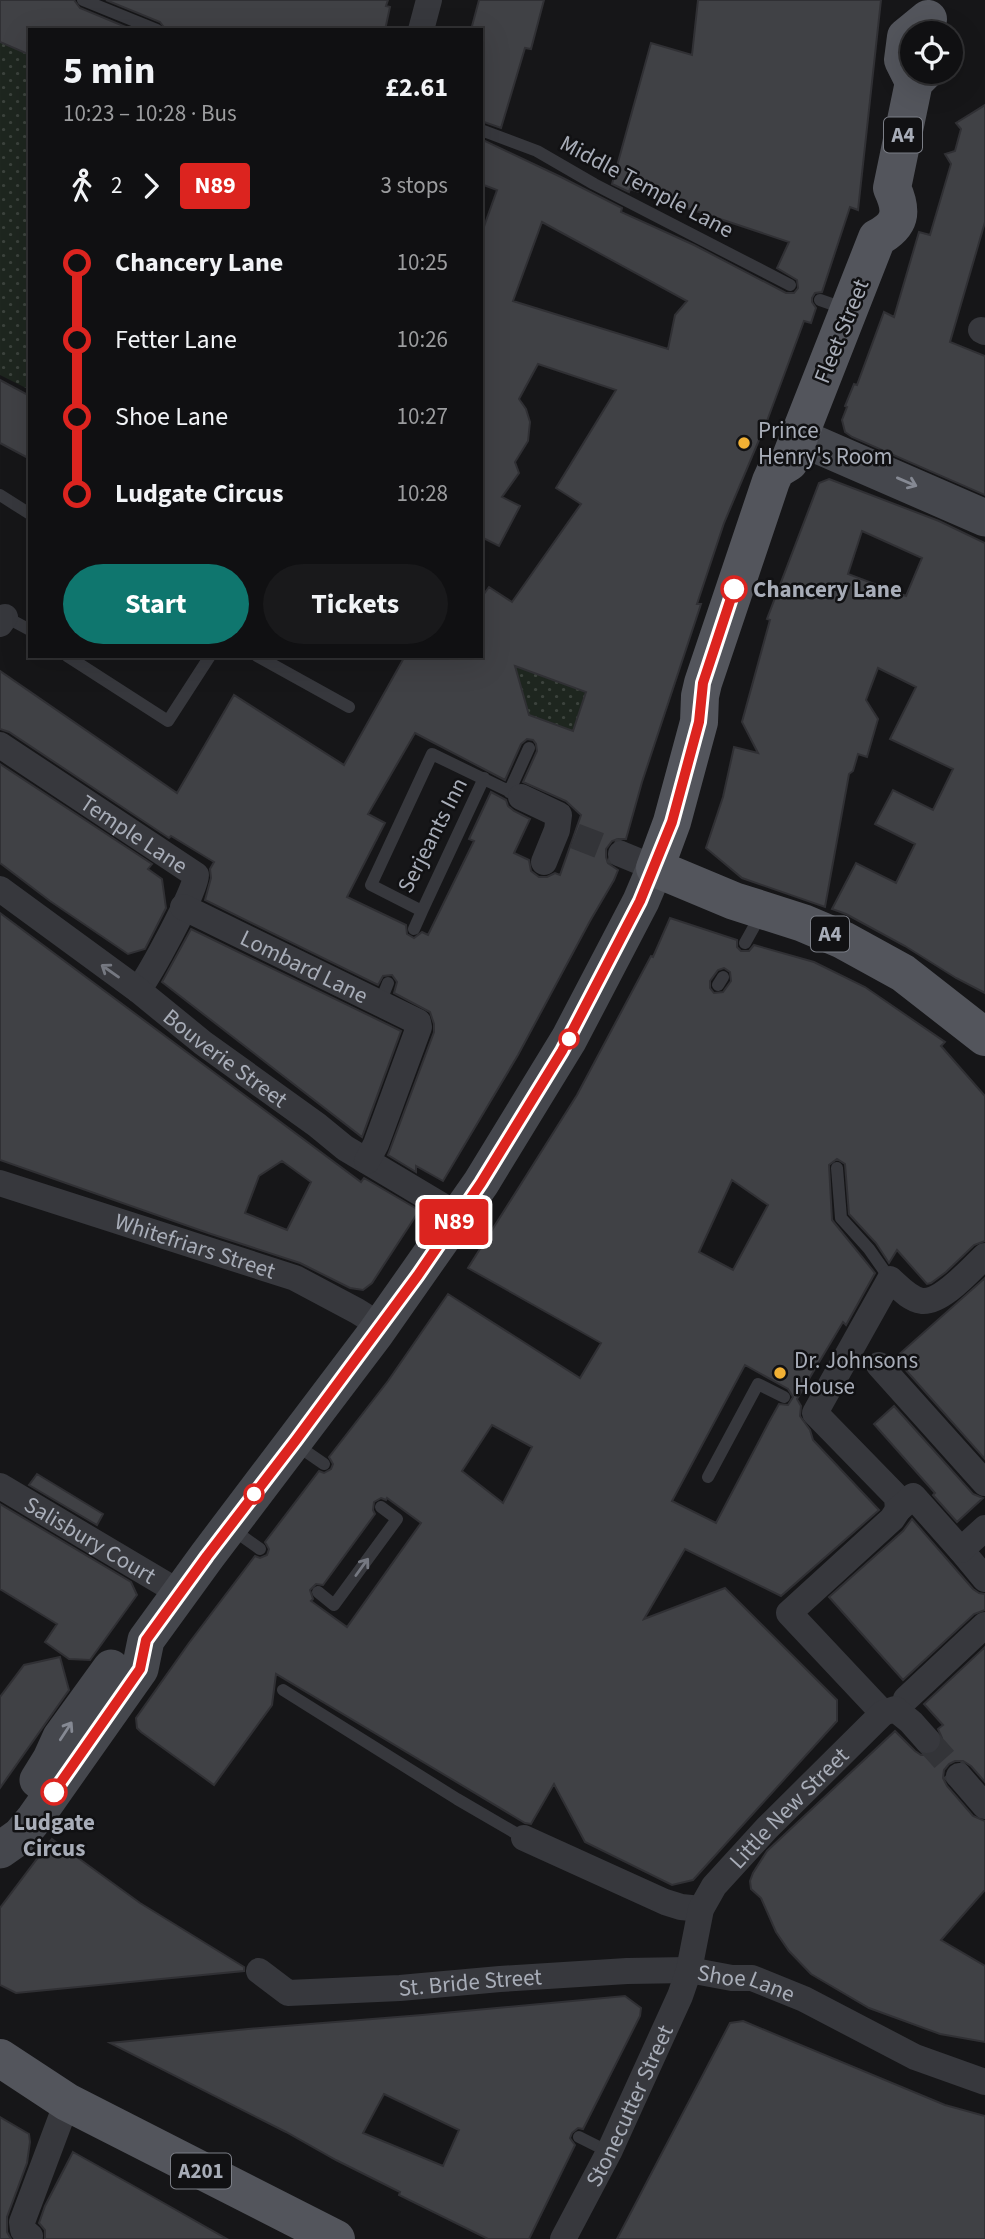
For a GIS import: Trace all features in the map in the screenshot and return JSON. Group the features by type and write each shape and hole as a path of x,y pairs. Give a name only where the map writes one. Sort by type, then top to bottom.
{"main road":[{"name":"Fleet Street","path":"638,861 672,822 699,722 703,683 776,470 794,449 835,305 877,239 893,229 900,208 892,188 917,84"},
{"name":"A4","path":"638,861 734,901 754,926 803,923 843,940 903,973 985,1037"},
{"name":"A201","path":"0,2058 67,2102 315,2234"}],"street":[{"path":"422,28 429,0"},
{"path":"794,449 985,518"},
{"name":"Temple Lane","path":"0,745 196,875 196,882 138,990"},
{"path":"515,795 559,815 566,833 544,862"},
{"name":"Fleet Street","path":"0,1827 41,1776 61,1737 121,1655 146,1640 380,1326 458,1216 569,1039 640,901 638,861"},
{"name":"Bouverie Street","path":"0,889 345,1148 458,1216"},
{"name":"Lombard Lane","path":"183,907 384,993 418,1022 419,1027 376,1144 367,1161"},
{"name":"Whitefriars Street","path":"0,1182 295,1279 358,1311 380,1326"},
{"path":"898,1510 897,1497 811,1411 890,1279 907,1294 923,1301 941,1296 985,1256"},
{"path":"879,1366 985,1483"},
{"name":"Salisbury Court","path":"0,1486 180,1593"},
{"path":"927,1740 895,1709 883,1713 789,1613 892,1519 913,1496 985,1579"},
{"path":"961,1550 985,1528"},
{"path":"906,1699 985,1625"},
{"name":"Fleet Street","path":"0,1850 20,1836 35,1818 140,1669 146,1640"},
{"name":"Little New Street","path":"701,1909 714,1886 767,1828 883,1713"},
{"path":"959,1776 985,1806"},
{"path":"524,1838 665,1902 701,1909"},
{"name":"Shoe Lane","path":"701,1909 689,1970 732,1978 752,1978 772,1984 915,2057 985,2082"},
{"name":"St. Bride Street","path":"259,1971 288,1993 314,1994 499,1979 689,1970"},
{"name":"Stonecutter Street","path":"563,2239 608,2152 689,1970"},
{"path":"30,2236 23,2230 22,2222 67,2102"}],"lane":[{"path":"83,0 152,28"},
{"name":"Middle Temple Lane","path":"483,131 537,151 594,184 790,285"},
{"path":"0,495 28,513"},
{"path":"2,618 28,629"},
{"path":"70,658 168,721 209,658"},
{"path":"261,658 349,707"},
{"path":"515,795 529,748"},
{"name":"Serjeants Inn","path":"484,778 422,911 371,885 432,754 484,778 515,795"},
{"path":"414,929 422,911"},
{"path":"837,1168 841,1218 869,1249 890,1279"},
{"path":"708,1477 758,1384 783,1397"},
{"path":"293,1443 324,1465"},
{"path":"318,1592 334,1605 382,1541 397,1519 381,1507"},
{"path":"229,1527 260,1549"},
{"path":"283,1690 524,1838"},
{"path":"579,2137 608,2152"}],"shaded area":[{"path":"0,42 28,54 28,389 0,375"},
{"path":"507,663 573,687 594,691 573,731 529,715"}],"building":[{"path":"0,0 74,0 80,8 128,28 28,28 28,54 0,42"},
{"path":"106,0 388,0 386,6 390,7 385,28 164,28 160,22"},
{"path":"479,0 544,0 531,49 525,48 501,128 483,122 483,28 472,28"},
{"path":"698,0 881,0 858,210 850,207 822,292 815,293 812,298 816,308 811,323 804,321 767,421 724,523 626,839 612,841 606,849 608,863 618,870 518,1055 443,1181 416,1166 416,1172 388,1155 434,1032 430,1012 394,993 397,982 392,975 383,976 378,985 205,900 211,878 210,869 214,862 171,836 169,838 9,732 0,729 0,671 177,793 234,695 344,765 404,658 483,658 483,595 489,587 512,602 581,504 556,488 616,390 538,364 519,399 530,422 528,441 515,462 519,473 502,497 520,506 499,546 483,538 483,229 497,190 483,185 483,140 786,293 794,293 798,288 797,280 777,268 789,242 630,189 629,192 612,184 651,43 692,55","holes":["542,222 687,301 675,315 668,349 513,301","515,666 586,692 573,731 529,715","415,733 505,780 521,744 527,739 533,740 537,751 523,782 566,801 581,815 560,875 555,873 539,877 531,871 529,860 514,853 530,819 514,811 506,800 491,792 469,839 474,841 428,935 422,932 414,938 407,934 406,925 347,897 385,823 368,814"]},
{"path":"985,105 985,222 950,342 985,356 985,495 852,437 845,432 842,420 847,407 845,406 854,384 857,385 884,312 894,317 919,232 930,235 951,164 945,154 955,151 961,129 956,123"},
{"path":"0,380 28,395 28,458 0,443"},
{"path":"829,479 939,521 985,543 985,993 905,946 832,909 856,863 896,883 915,844 875,824 893,790 933,810 953,769 890,739 916,687 878,668 866,700 878,719 867,757 858,754 853,771 849,774 825,907 742,878 706,848 723,797 734,747 758,753 742,722 770,620 767,619 819,483","holes":["862,531 922,558 906,596 848,574"]},
{"path":"0,764 152,864 148,869 162,879 166,908 145,949 128,954 0,863"},
{"path":"0,913 361,1182 364,1178 417,1209 417,1214 372,1283 363,1290 350,1288 300,1263 0,1160","holes":["282,1161 311,1182 287,1230 245,1213 259,1176"]},
{"path":"670,918 737,940 737,947 741,951 749,951 754,945 814,962 865,987 945,1042 941,1046 985,1096 985,1241 974,1245 931,1283 927,1284 897,1250 889,1263 876,1243 849,1214 845,1164 837,1159 829,1165 832,1220 875,1273 846,1325 843,1322 797,1399 801,1406 800,1416 810,1430 813,1440 879,1510 781,1596 685,1549 644,1619 725,1588 837,1700 837,1721 693,1880 672,1885 585,1842 554,1784 531,1824 525,1823 276,1674 272,1705 214,1785 141,1732 137,1728 136,1718 255,1556 260,1558 267,1555 269,1549 265,1542 319,1471 324,1473 331,1469 333,1464 329,1457 388,1381 448,1294 580,1378 601,1343 468,1268 577,1095 651,956 653,957","holes":["724,968 730,972 731,981 723,992 714,993 710,988 710,981 718,970","732,1180 768,1205 733,1270 699,1252","745,1365 788,1389 793,1397 788,1405 779,1404 716,1523 672,1501","492,1425 532,1447 503,1503 462,1471","387,1498 421,1523 347,1627 311,1601 313,1599 310,1590 316,1584 323,1585 375,1514 374,1502"]},
{"path":"191,929 401,1031 362,1137 162,982"},
{"path":"985,1278 985,1459 895,1358"},
{"path":"894,1406 973,1494 983,1498 957,1522 874,1424"},
{"path":"37,1474 103,1514 97,1525 29,1485"},
{"path":"0,1504 131,1582 137,1595 90,1660 69,1659 45,1642 57,1624 0,1589"},
{"path":"912,1519 973,1589 985,1594 985,1610 974,1614 903,1680 829,1597 903,1531"},
{"path":"985,1647 985,1782 963,1761 949,1764 944,1770 943,1778 973,1816 985,1821 985,1890 941,1940 985,1966 985,2042 940,2034 869,2008 811,1974 789,1951 776,1932 761,1898 751,1889 750,1881 767,1851 895,1731 921,1755 938,1751 942,1738 938,1729 943,1725 924,1704"},
{"path":"60,1657 69,1690 0,1788 0,1697 24,1665"},
{"path":"52,1839 140,1903 244,1967 244,1971 16,1993 0,1985 0,1908"},
{"path":"625,1996 641,2008 640,2016 583,2129 578,2128 572,2133 570,2138 575,2145 529,2239 488,2239 110,2043 248,2029","holes":["384,2094 459,2130 443,2166 363,2133"]},
{"path":"743,2021 945,2105 985,2116 985,2239 617,2239 730,2023"},
{"path":"0,2117 29,2134 30,2142 27,2163 7,2217 7,2232 11,2239 0,2239"},
{"path":"73,2152 227,2239 45,2239 45,2230 39,2223"}],"tunnel":[{"path":"575,836 621,854"},
{"path":"927,1740 959,1776"}],"bus line":[{"name":"N89","path":"54,1792 140,1669 146,1640 418,1275 481,1183 562,1051 655,868 672,822 699,722 703,683 734,589"}],"place":[{"name":"Prince Henry's Room","path":"744,443"},
{"name":"Chancery Lane","path":"734,589"},
{"name":"Dr. Johnsons House","path":"780,1373"},
{"name":"Ludgate Circus","path":"54,1792"}]}
